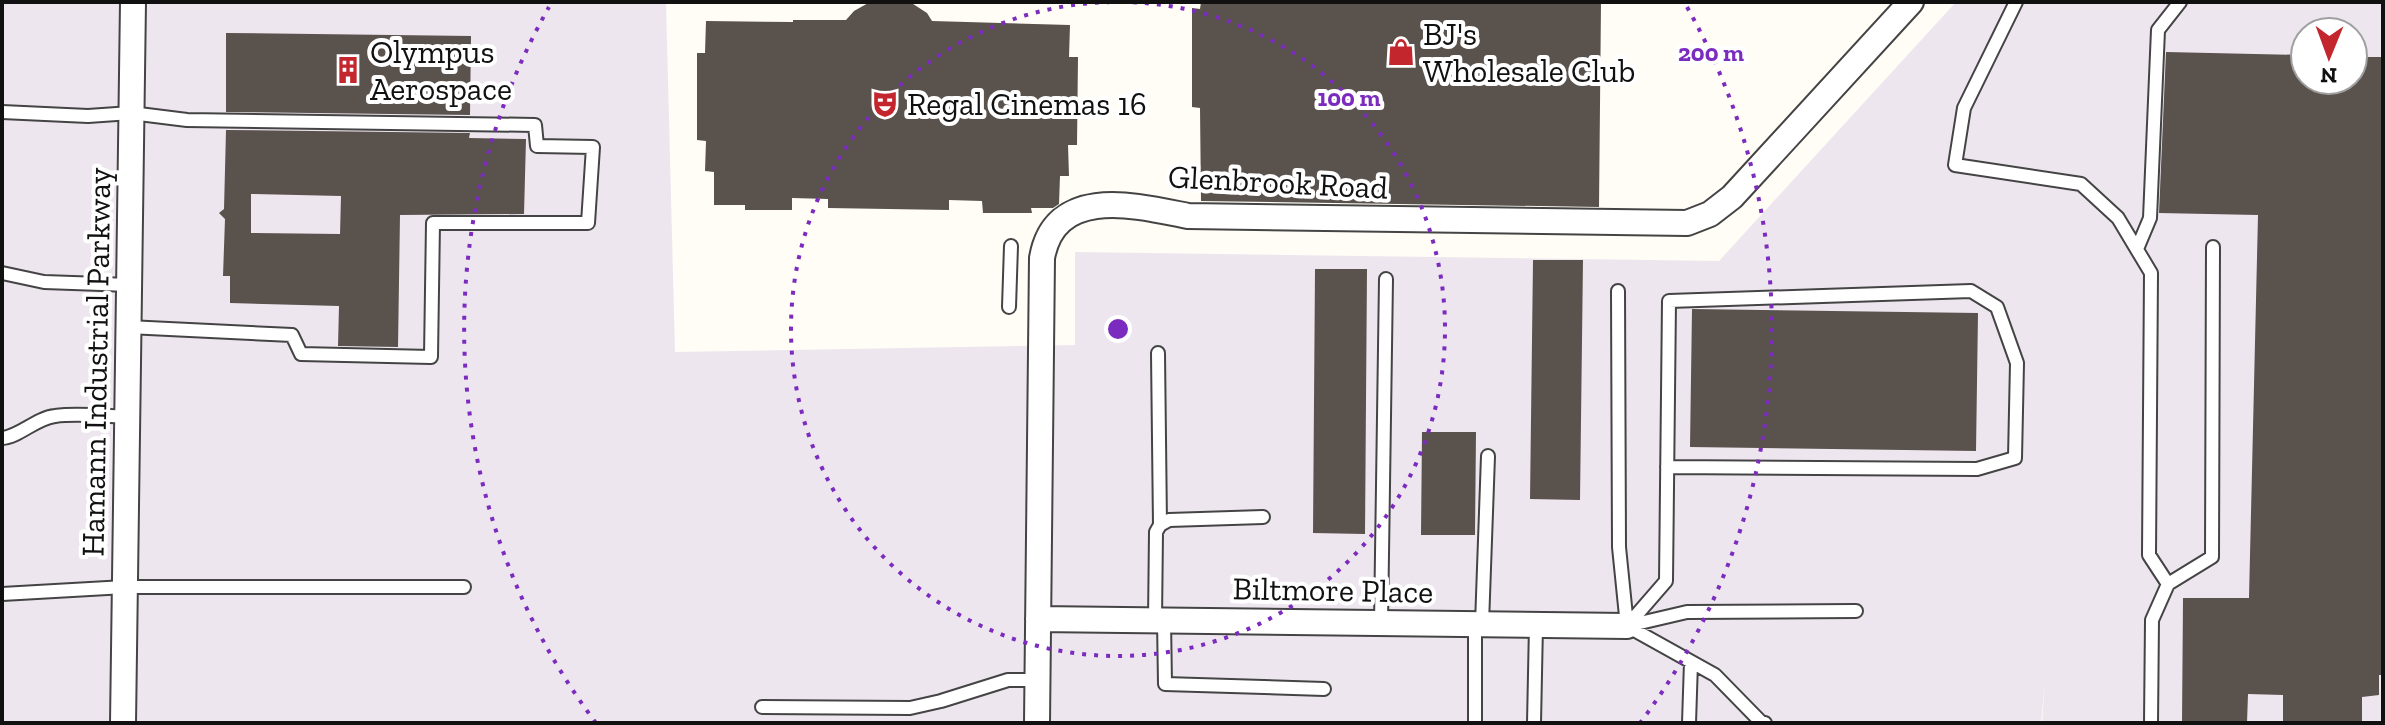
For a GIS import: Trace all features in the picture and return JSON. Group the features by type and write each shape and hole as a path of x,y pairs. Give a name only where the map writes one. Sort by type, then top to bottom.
{"street":[{"name":"Hamann Industrial Parkway","path":"123,723 133,2"},
{"name":"Glenbrook Road","path":"1037,723 1042,258 1049,237 1063,218 1090,206 1128,204 1188,216 1687,223 1710,214 1732,197 1911,2"},
{"name":"Biltmore Place","path":"1038,619 1627,626"}],"lane":[{"path":"2016,2 1964,108 1955,165 2081,184 2118,218 2151,273 2149,555 2168,584"},
{"path":"2137,249 2150,218 2158,30 2180,2"},
{"path":"2,112 88,116 131,113 187,120 535,125 537,146 593,147 588,223 433,223 431,357 301,354 292,335 128,327"},
{"path":"1009,307 1011,246"},
{"path":"2151,723 2152,620 2168,584 2212,557 2213,247"},
{"path":"2,273 44,282 130,285"},
{"path":"1381,623 1386,279"},
{"path":"1618,291 1619,547 1627,626"},
{"path":"1627,626 1666,581 1667,467 1669,301 1971,291 1997,307 2017,363 2015,458 1977,469 1667,467"},
{"path":"1158,353 1160,525 1156,532 1165,684 1324,689"},
{"path":"2,438 54,416 127,417"},
{"path":"1475,723 1488,456"},
{"path":"1160,525 1169,520 1263,517"},
{"path":"2,594 125,587 464,587"},
{"path":"1627,626 1687,612 1856,611"},
{"path":"1534,723 1536,625"},
{"path":"1627,626 1715,675 1765,723"},
{"path":"1689,723 1691,662"},
{"path":"762,707 910,708 1008,680 1037,680"}],"shaded area":[{"path":"2,2 666,2 675,352 1075,345 1075,252 1719,261 1956,2 2383,2 2383,723 2042,723 2045,683 2041,723 2,723"}],"building":[{"path":"870,2 910,2 927,13 932,21 1070,25 1069,57 1078,57 1077,145 1068,145 1069,176 1060,176 1059,204 1053,208 1031,208 1032,213 983,213 982,201 949,200 949,210 828,208 828,199 792,198 792,210 745,210 745,205 714,205 714,172 705,171 706,141 697,140 697,53 705,53 706,21 846,20"},
{"path":"1201,2 1601,2 1599,207 1201,201 1200,108 1192,107 1192,8 1200,9"},
{"name":"Olympus Aerospace","path":"226,33 471,36 470,115 226,112"},
{"path":"2166,52 2289,55 2289,96 2369,96 2369,57 2383,57 2383,675 2379,675 2379,695 2362,697 2362,723 2283,723 2283,695 2248,694 2247,723 2182,723 2183,598 2249,598 2258,215 2159,213"},
{"path":"226,130 470,133 469,138 526,139 524,214 400,215 398,347 338,346 339,306 230,303 230,276 223,276 225,219 219,213 224,209","holes":["251,194 341,196 340,234 251,233"]},
{"path":"1533,260 1583,260 1580,500 1530,499"},
{"path":"1315,269 1367,269 1365,534 1313,533"},
{"path":"1692,309 1978,313 1976,451 1690,447"},
{"path":"1422,432 1476,432 1475,535 1421,535"}],"place":[{"name":"BJ's Wholesale Club","path":"1401,52"},
{"name":"Olympus Aerospace","path":"348,70"},
{"name":"Regal Cinemas 16","path":"885,104"}]}
